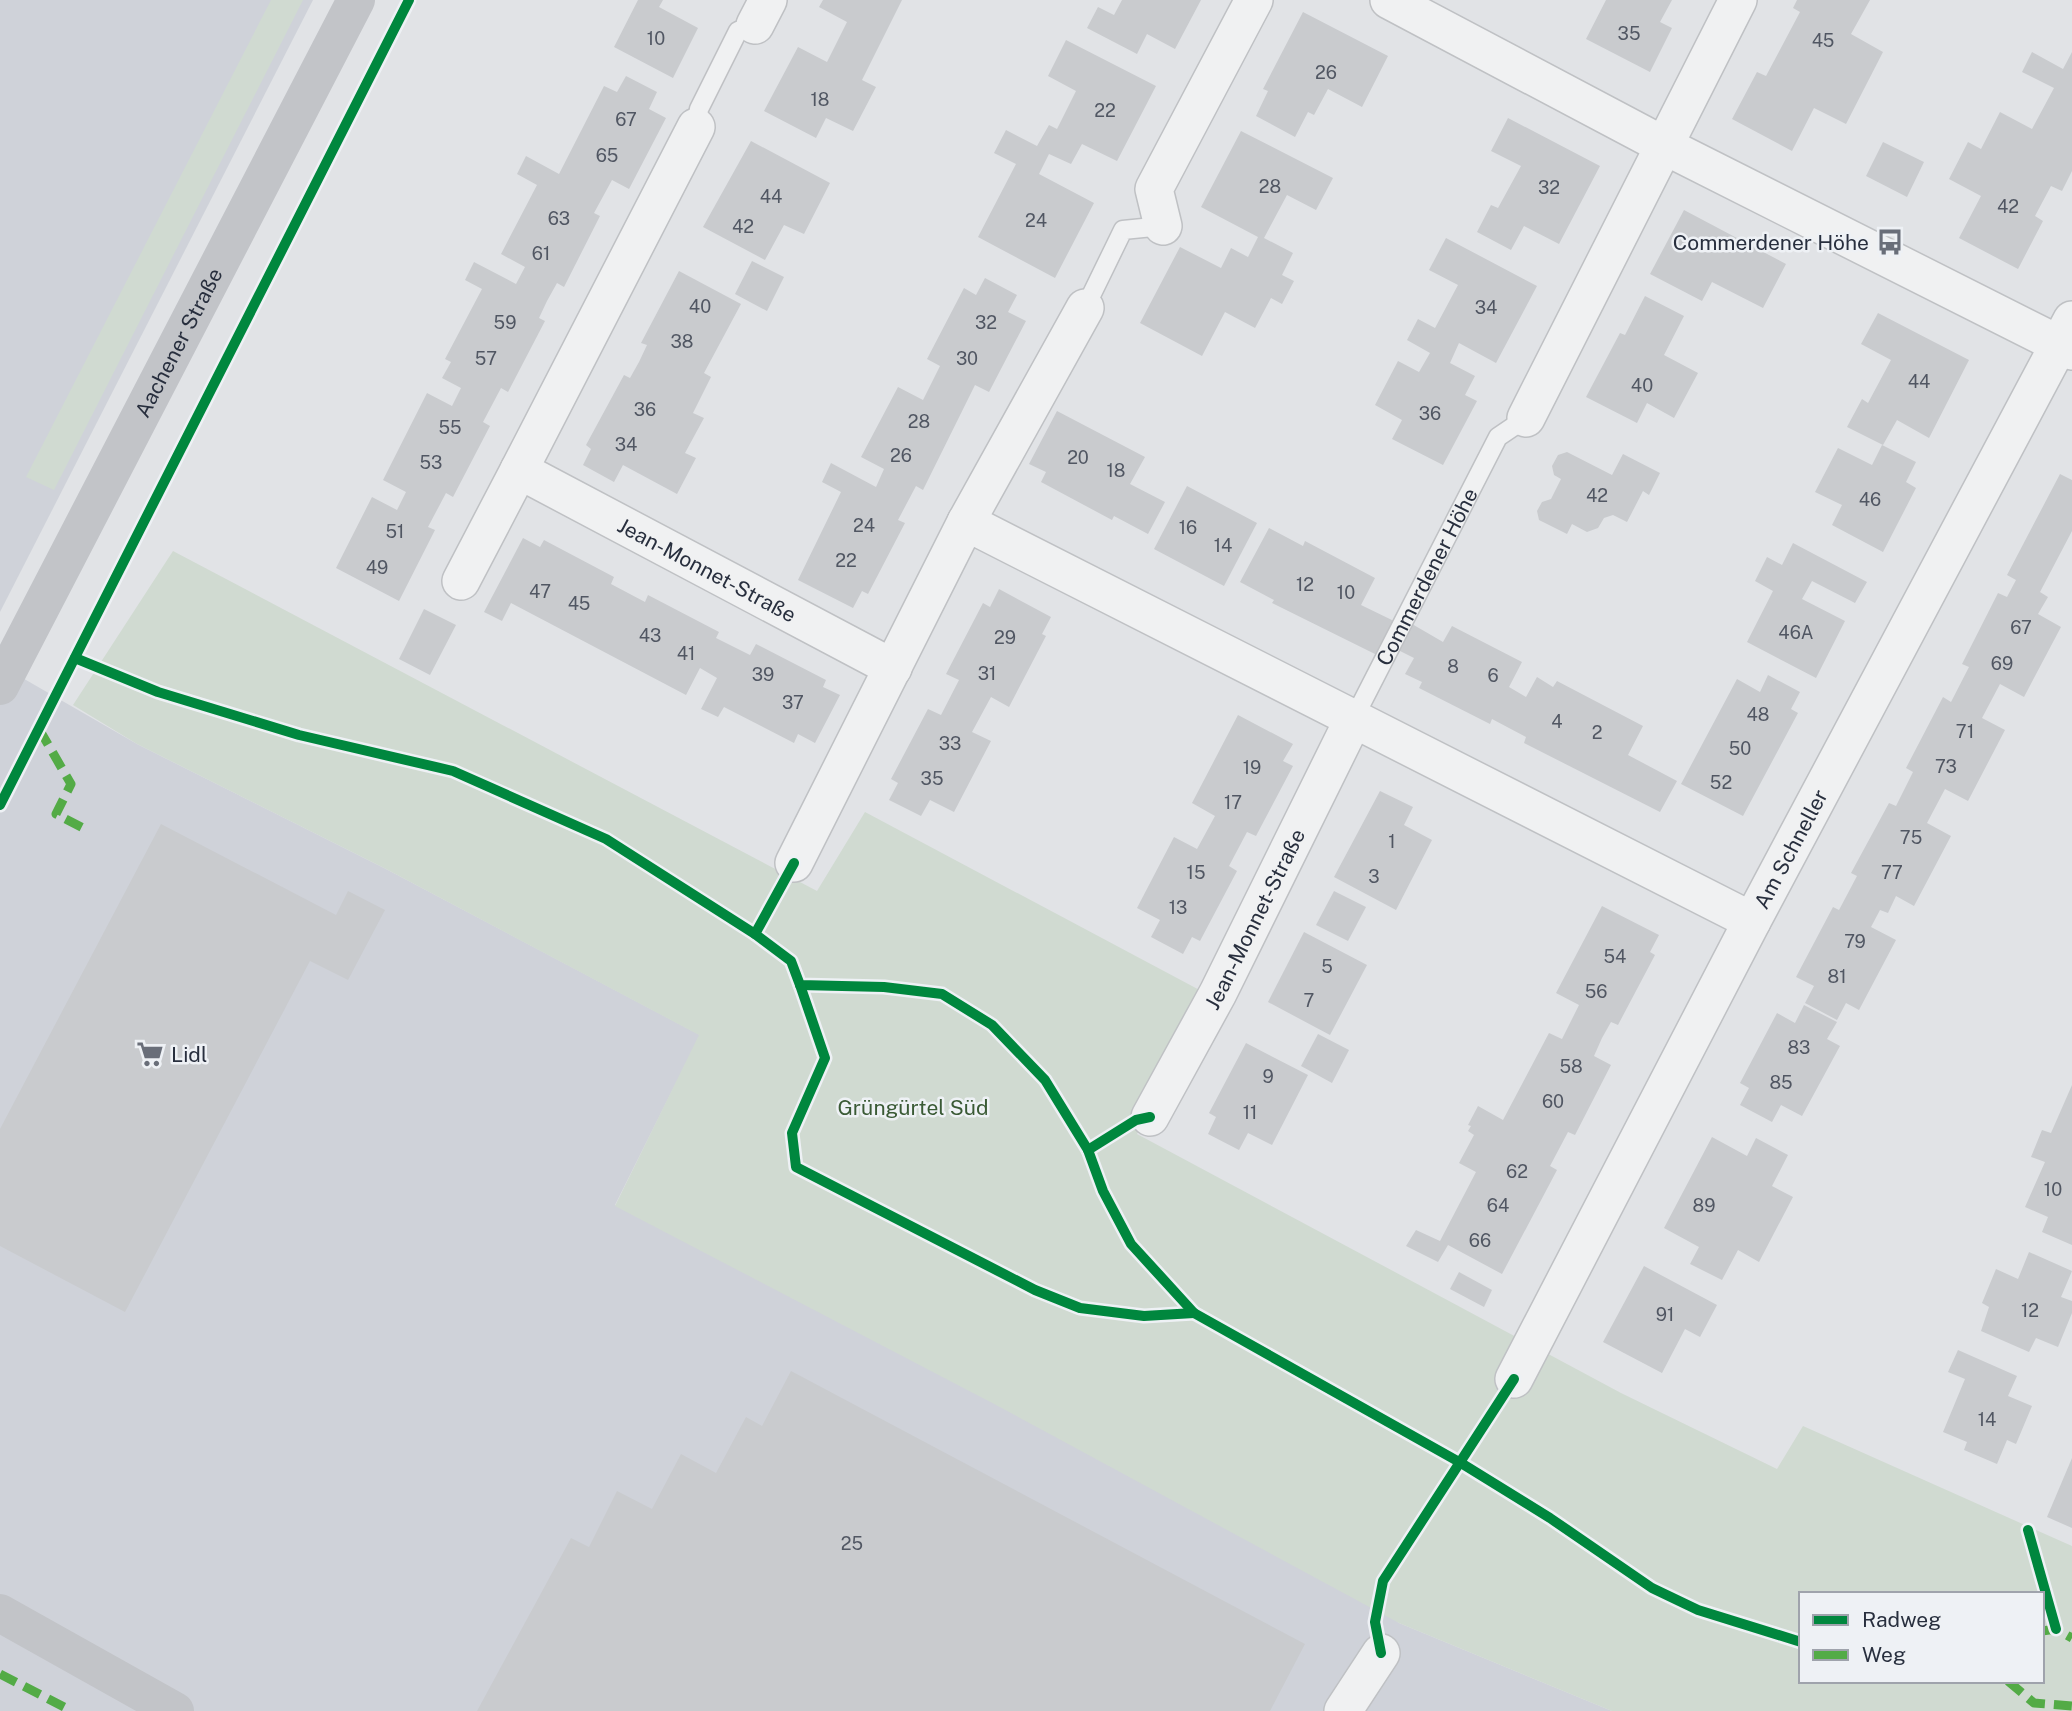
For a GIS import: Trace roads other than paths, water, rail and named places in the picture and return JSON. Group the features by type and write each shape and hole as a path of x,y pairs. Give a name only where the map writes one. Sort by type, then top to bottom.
{"main road":[{"name":"Aachener Straße","path":"0,686 356,0"},
{"path":"0,1613 175,1711"}],"street":[{"path":"1163,226 1154,188 1254,0"},
{"path":"1389,0 1663,145 2068,338"},
{"name":"Commerdener Höhe","path":"1526,418 1738,0"},
{"path":"461,581 696,127"},
{"path":"794,863 966,522 1084,308"},
{"name":"Am Schneller","path":"1514,1379 1752,921 2068,338"},
{"name":"Jean-Monnet-Straße","path":"519,470 893,668"},
{"path":"966,522 1752,921"},
{"name":"Jean-Monnet-Straße","path":"1150,1117 1218,993 1354,718"},
{"path":"1343,1711 1381,1653"}],"lane":[{"path":"696,127 699,109 738,31 761,13"},
{"path":"1084,308 1123,230 1163,226"},
{"name":"Commerdener Höhe","path":"1354,718 1498,437 1526,418"}],"place":[{"name":"Commerdener Höhe","path":"1890,242"},
{"name":"Lidl","path":"150,1054"}],"park label":[{"name":"Grüngürtel Süd","path":"913,1107"}]}
